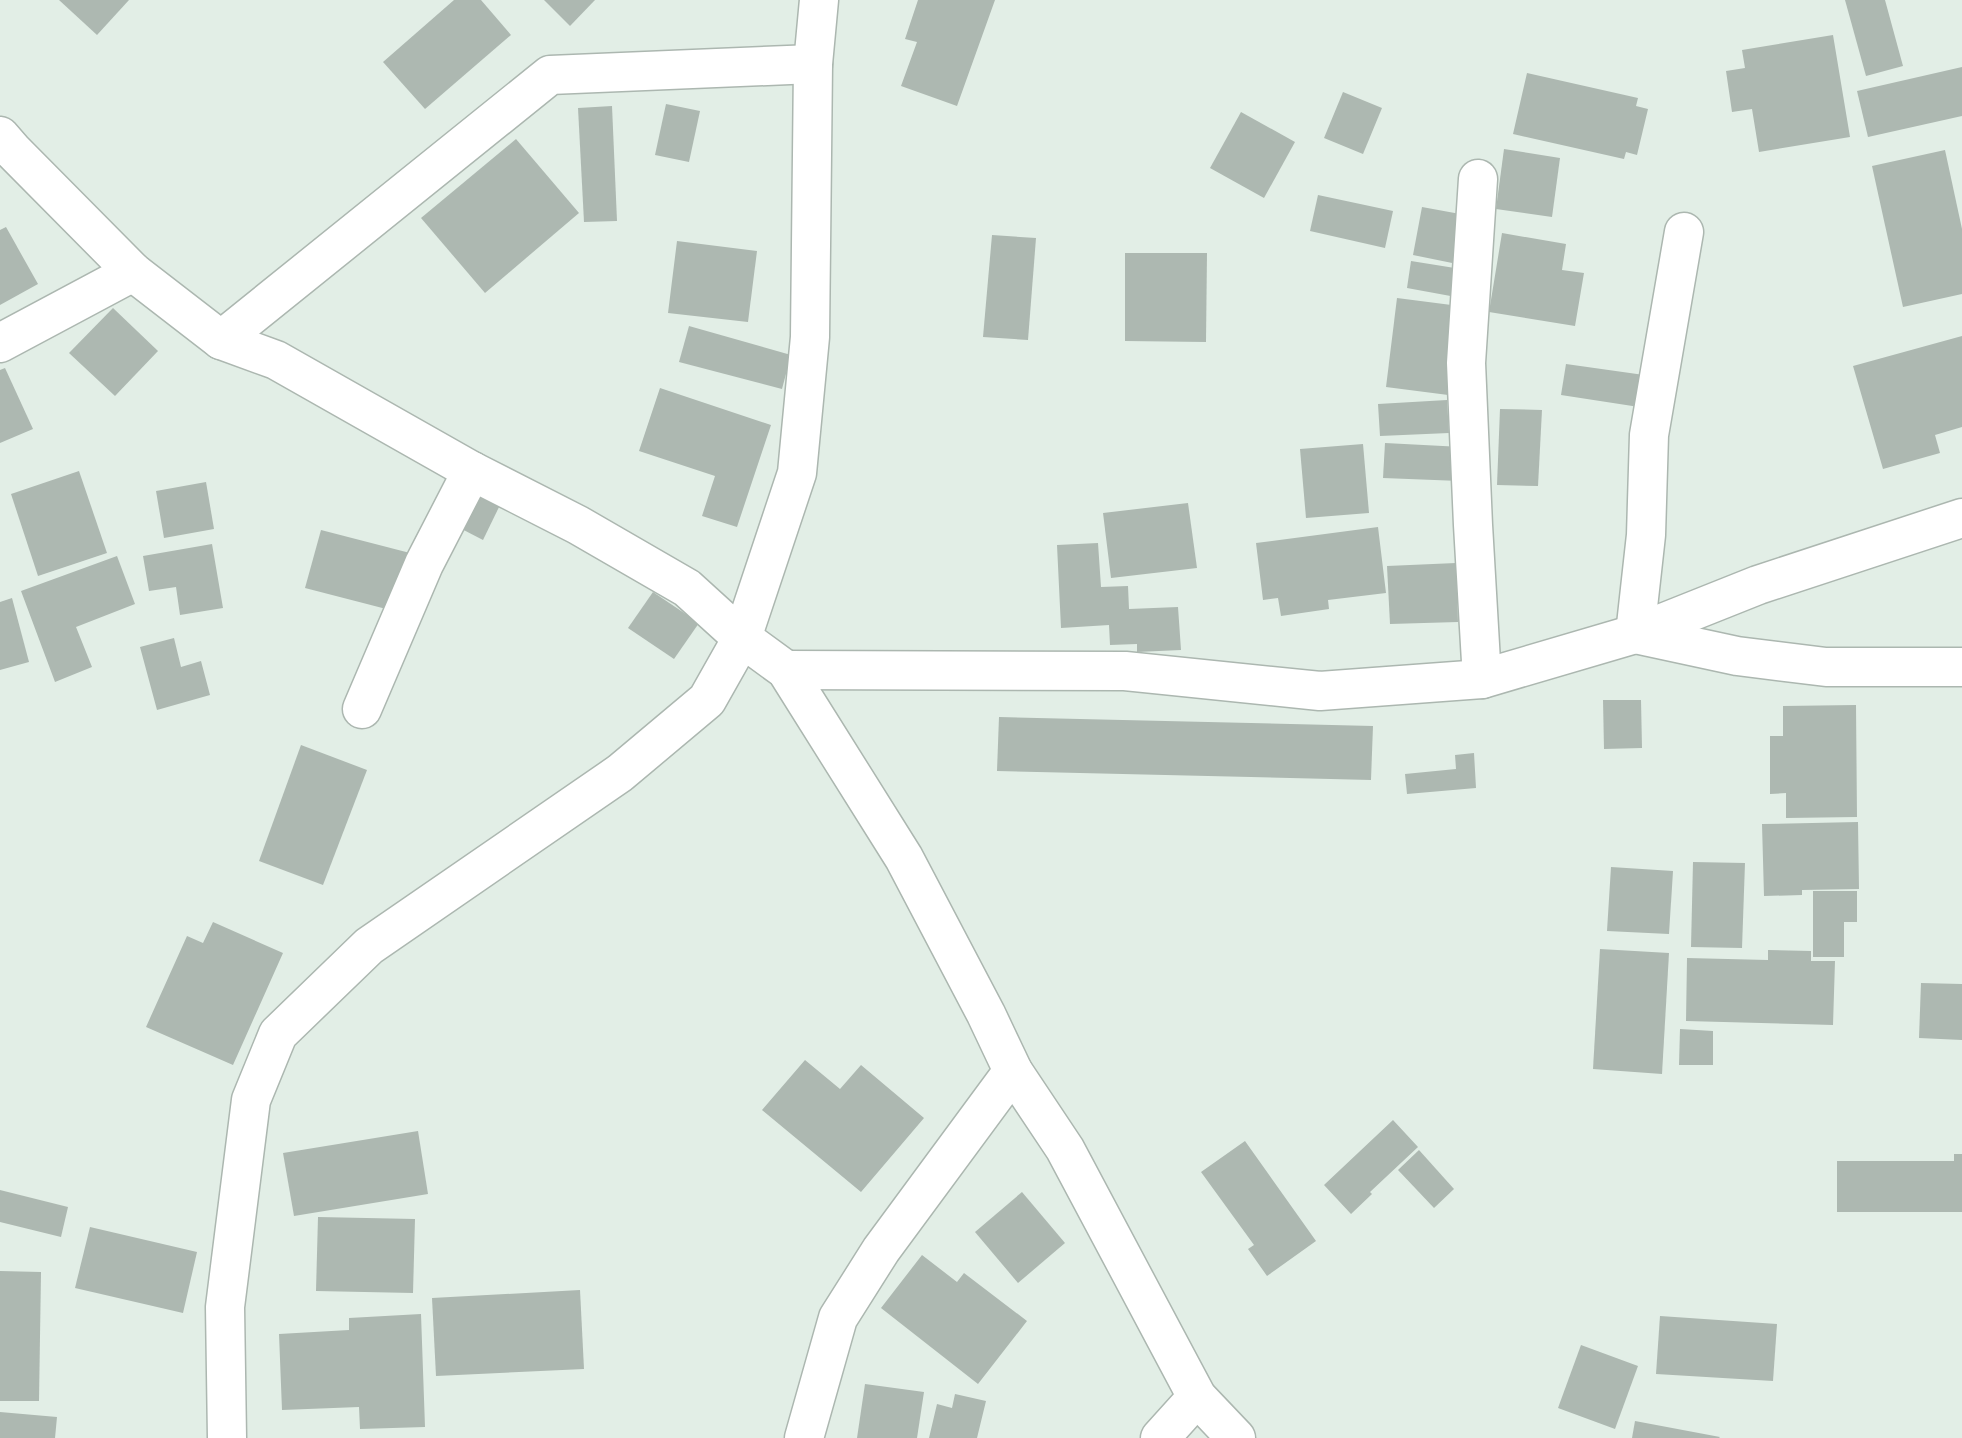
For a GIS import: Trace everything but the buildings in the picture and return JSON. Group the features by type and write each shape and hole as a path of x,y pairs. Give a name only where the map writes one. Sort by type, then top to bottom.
{"street":[{"path":"227,1438 225,1307 251,1100 278,1034 369,946 620,772 708,700 742,638 797,473 810,337 813,64 819,0"},
{"path":"221,340 550,75 813,64"},
{"path":"0,136 133,272 221,340 276,360 472,471 578,525 687,588 742,638 786,670 904,858 1013,1071 1065,1149 1197,1397 1236,1438"},
{"path":"1478,179 1466,363 1482,679"},
{"path":"1635,635 1646,535 1649,435 1684,232"},
{"path":"0,343 133,272"},
{"path":"362,709 424,564 472,471"},
{"path":"786,670 1125,671 1320,691 1482,679 1635,635 1758,586 1962,519"},
{"path":"1635,635 1737,656 1826,667 1962,667"},
{"path":"804,1438 838,1318 881,1250 1013,1071"},
{"path":"1160,1438 1197,1397"}]}
